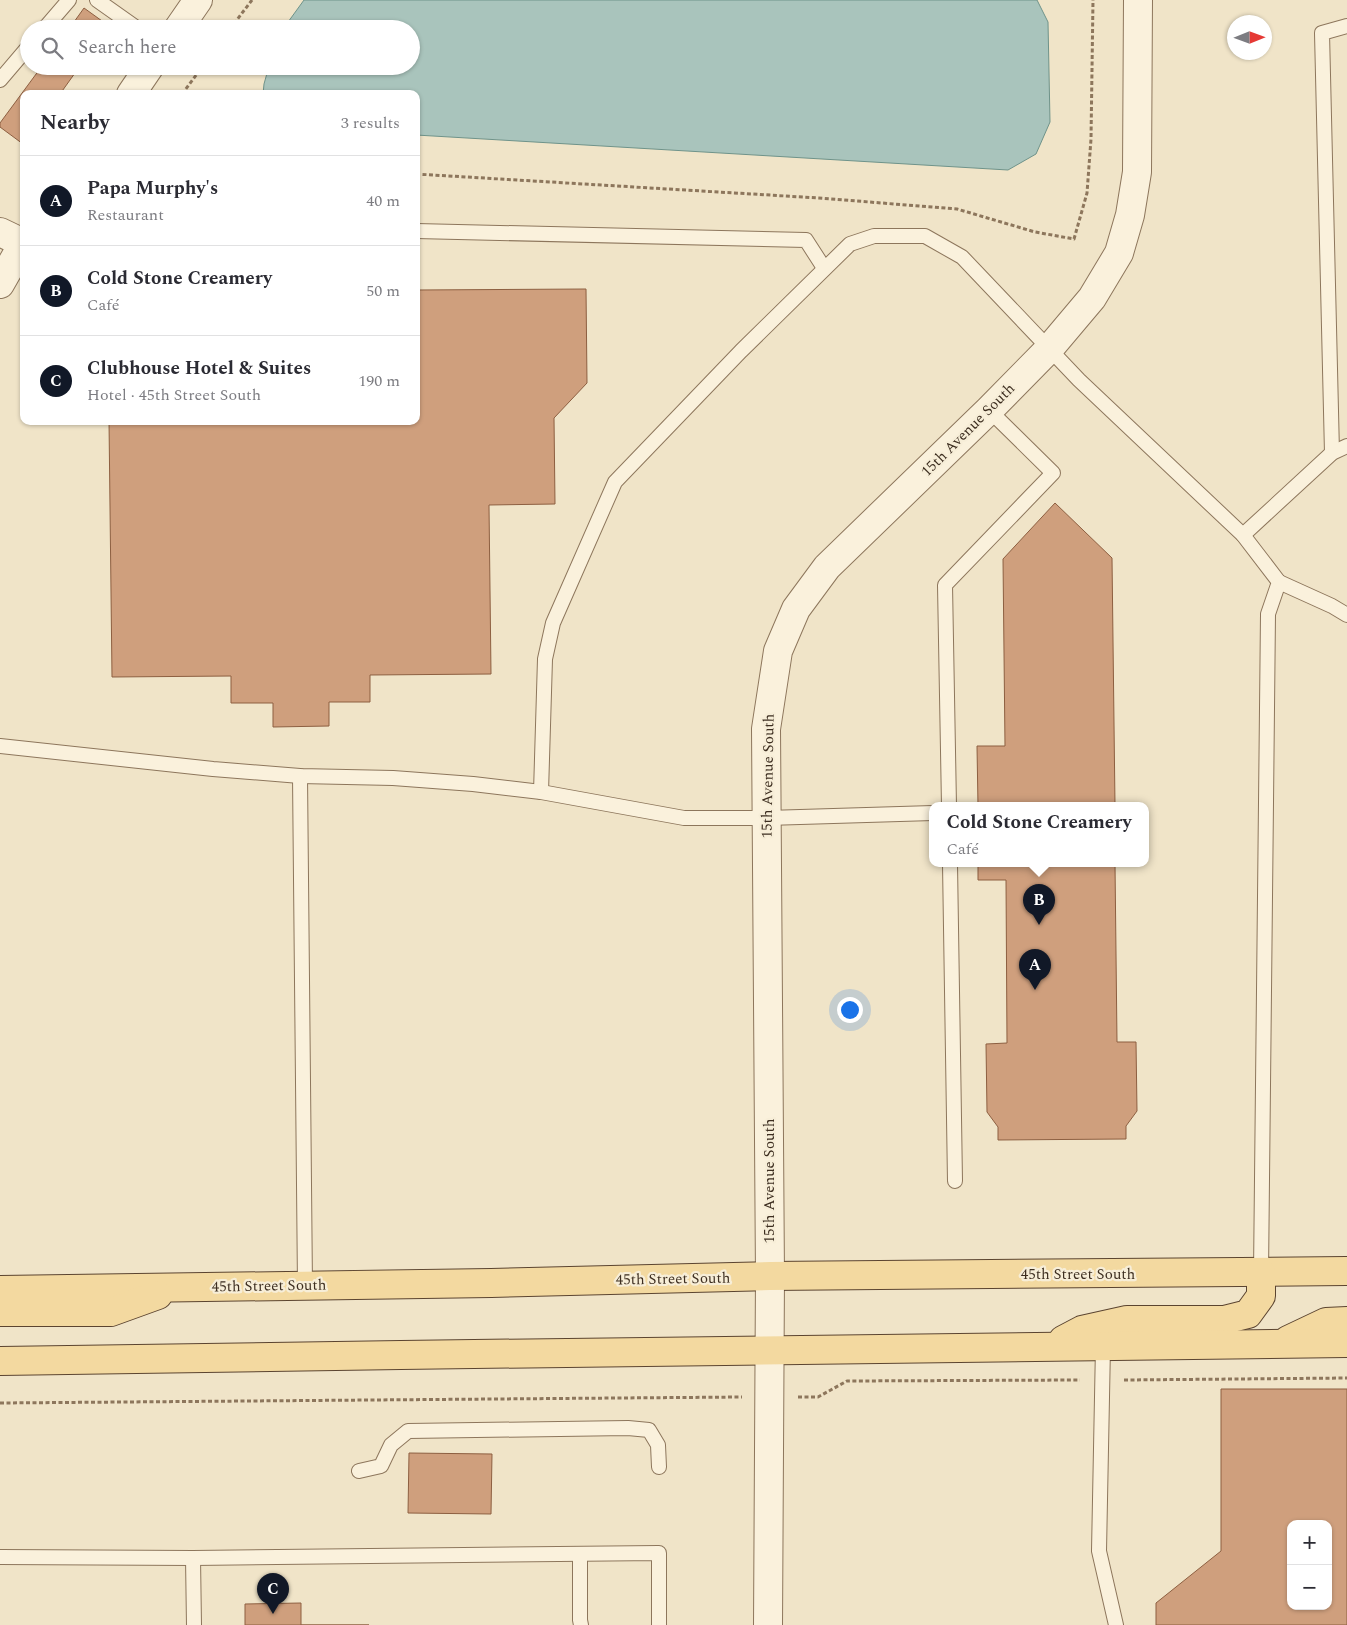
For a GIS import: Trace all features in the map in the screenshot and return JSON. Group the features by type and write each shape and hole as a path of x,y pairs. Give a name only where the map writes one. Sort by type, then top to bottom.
{"main road":[{"name":"45th Street South","path":"0,1290 500,1283 770,1276 1347,1271"},
{"path":"1050,1346 1082,1330 1127,1320 1224,1320 1248,1314 1261,1296 1261,1273"},
{"path":"0,1312 112,1312 178,1288"},
{"path":"1280,1344 1326,1322 1347,1321"},
{"path":"0,1361 1347,1343"}],"street":[{"path":"184,20 198,0"},
{"name":"15th Avenue South","path":"768,1625 770,1276 766,729 778,651 796,609 827,567 1049,349 1092,298 1119,253 1130,216 1137,172 1138,0"},
{"path":"134,90 144,75"},
{"path":"0,284 18,240"}],"lane":[{"path":"52,20 69,0"},
{"path":"97,0 125,20"},
{"path":"1332,453 1322,32 1347,26"},
{"path":"0,80 20,57"},
{"path":"420,231 806,240 824,268"},
{"path":"541,792 545,659 553,623 615,482 824,268 850,244 874,236 925,236 962,257 1049,349 1243,535 1279,582 1332,606 1347,615"},
{"path":"949,802 945,585 1053,473 989,410"},
{"path":"1243,535 1332,453 1347,446"},
{"path":"1261,1273 1268,614 1279,582"},
{"path":"0,746 129,761 300,776 473,784 541,792 684,818 766,818 929,813"},
{"path":"300,776 305,1286"},
{"path":"950,867 955,1181"},
{"path":"1103,1346 1099,1551 1116,1625"},
{"path":"359,1471 381,1466 391,1445 408,1432 618,1428 649,1430 658,1445 659,1467"},
{"path":"580,1554 581,1625"},
{"path":"0,1557 193,1558 659,1554 659,1625"},
{"path":"193,1558 194,1625"}],"path":[{"path":"237,20 252,0"},
{"path":"420,174 819,198 957,209 1034,232 1074,239 1087,193 1091,139 1093,0"},
{"path":"185,90 196,75"},
{"path":"0,1403 716,1397"}],"water":[{"path":"304,0 1037,0 1048,22 1050,122 1036,154 1008,170 420,135 420,90 263,90 266,75 420,75 420,20 290,20"}],"building":[{"path":"84,8 101,20 75,20"},
{"path":"35,75 74,75 63,90 24,90"},
{"path":"20,96 20,142 0,127 0,123"},
{"path":"586,289 587,383 554,418 555,504 489,505 491,674 370,675 370,702 329,702 329,726 273,727 273,703 231,703 231,676 112,677 109,425 420,425 420,290"},
{"path":"1055,503 1112,558 1115,802 978,802 977,746 1005,746 1003,559"},
{"path":"978,867 1115,867 1117,1042 1136,1042 1137,1111 1126,1126 1126,1139 998,1140 998,1127 987,1112 986,1044 1007,1043 1006,880 978,880"},
{"path":"1221,1389 1347,1389 1347,1625 1156,1625 1156,1603 1221,1551"},
{"path":"409,1453 492,1454 491,1514 408,1513"},
{"path":"301,1603 301,1625 245,1625 245,1604"}],"place":[{"name":"Cold Stone Creamery","path":"1039,925"},
{"name":"Papa Murphy's","path":"1035,990"},
{"name":"Clubhouse Hotel & Suites","path":"273,1614"}]}
